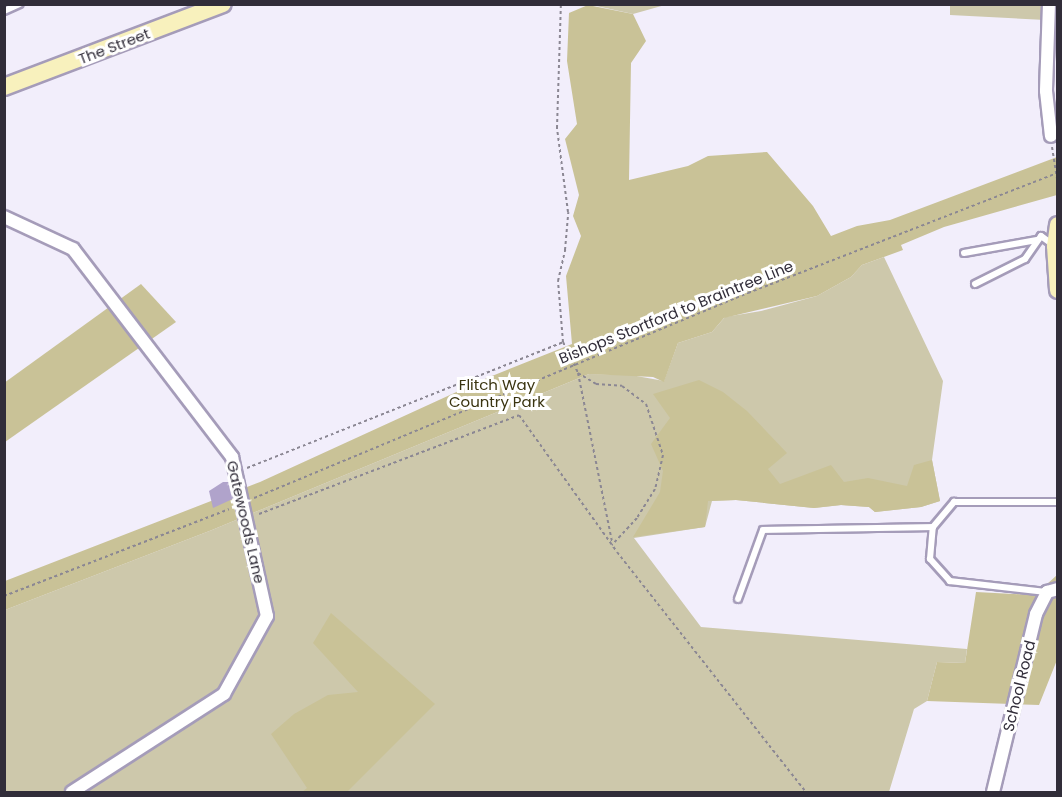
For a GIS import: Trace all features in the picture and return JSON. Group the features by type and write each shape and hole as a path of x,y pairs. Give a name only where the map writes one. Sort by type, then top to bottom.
{"street":[{"name":"The Street","path":"4,87 223,4"},
{"path":"1049,4 1046,91 1051,136"},
{"name":"Gatewoods Lane","path":"4,217 73,249 232,457 267,616 224,694 72,792"},
{"path":"1058,225 1055,246 1058,290"},
{"name":"School Road","path":"993,792 1036,614 1052,590"}],"lane":[{"path":"4,11 20,4"},
{"path":"964,253 1037,239 1041,236 1055,246"},
{"path":"975,284 1025,259 1037,239"},
{"path":"1052,590 950,581 930,559 933,527 954,502 1058,502"},
{"path":"738,599 763,530 933,527"}],"path":[{"path":"561,4 557,128 568,212 565,250 558,281 563,342 578,373 612,545"},
{"path":"1051,136 1058,183"},
{"name":"Bishops Stortford to Braintree Line","path":"4,596 243,503 748,293 1056,174"},
{"path":"236,473 563,342"},
{"path":"578,373 596,384 622,386 646,404 663,455 655,489 637,518 612,545"},
{"path":"246,519 519,415 612,545 806,792"}],"shaded area":[{"path":"592,5 665,5 633,14"},
{"path":"950,5 1046,5 1045,20 950,15"},
{"path":"884,257 943,381 932,460 940,501 921,507 875,512 869,507 841,505 814,508 736,500 712,501 705,527 634,538 701,627 967,649 965,663 937,662 927,701 914,709 889,792 5,792 5,610 212,530 589,374 631,375 664,381 678,343 712,332 725,317 761,311 817,296 851,277 862,265"},
{"path":"223,482 231,482 237,497 213,508 209,491"}],"green space":[{"name":"Flitch Way Country Park","path":"588,5 633,14 646,41 631,63 629,180 688,166 708,156 767,152 813,206 831,236 857,226 890,220 1057,157 1057,195 944,227 901,245 903,250 862,265 851,277 817,296 724,318 712,332 678,343 664,382 653,377 589,374 212,530 5,610 5,581 260,482 487,378 572,344 566,276 581,236 573,216 579,195 565,139 577,124 567,61 569,13"},
{"path":"141,284 176,322 5,442 4,383"},
{"path":"699,380 723,392 747,411 787,453 768,469 780,484 831,465 844,482 868,478 907,486 914,465 932,460 940,501 921,507 875,512 869,507 841,505 814,508 736,500 708,501 705,527 633,537 660,492 663,471 651,444 670,418 653,394"},
{"path":"1057,575 1057,660 1039,705 927,701 937,662 965,663 976,592 1035,595"},
{"path":"331,613 435,704 347,792 302,792 307,788 271,734 294,714 328,695 358,692 313,643"}]}
